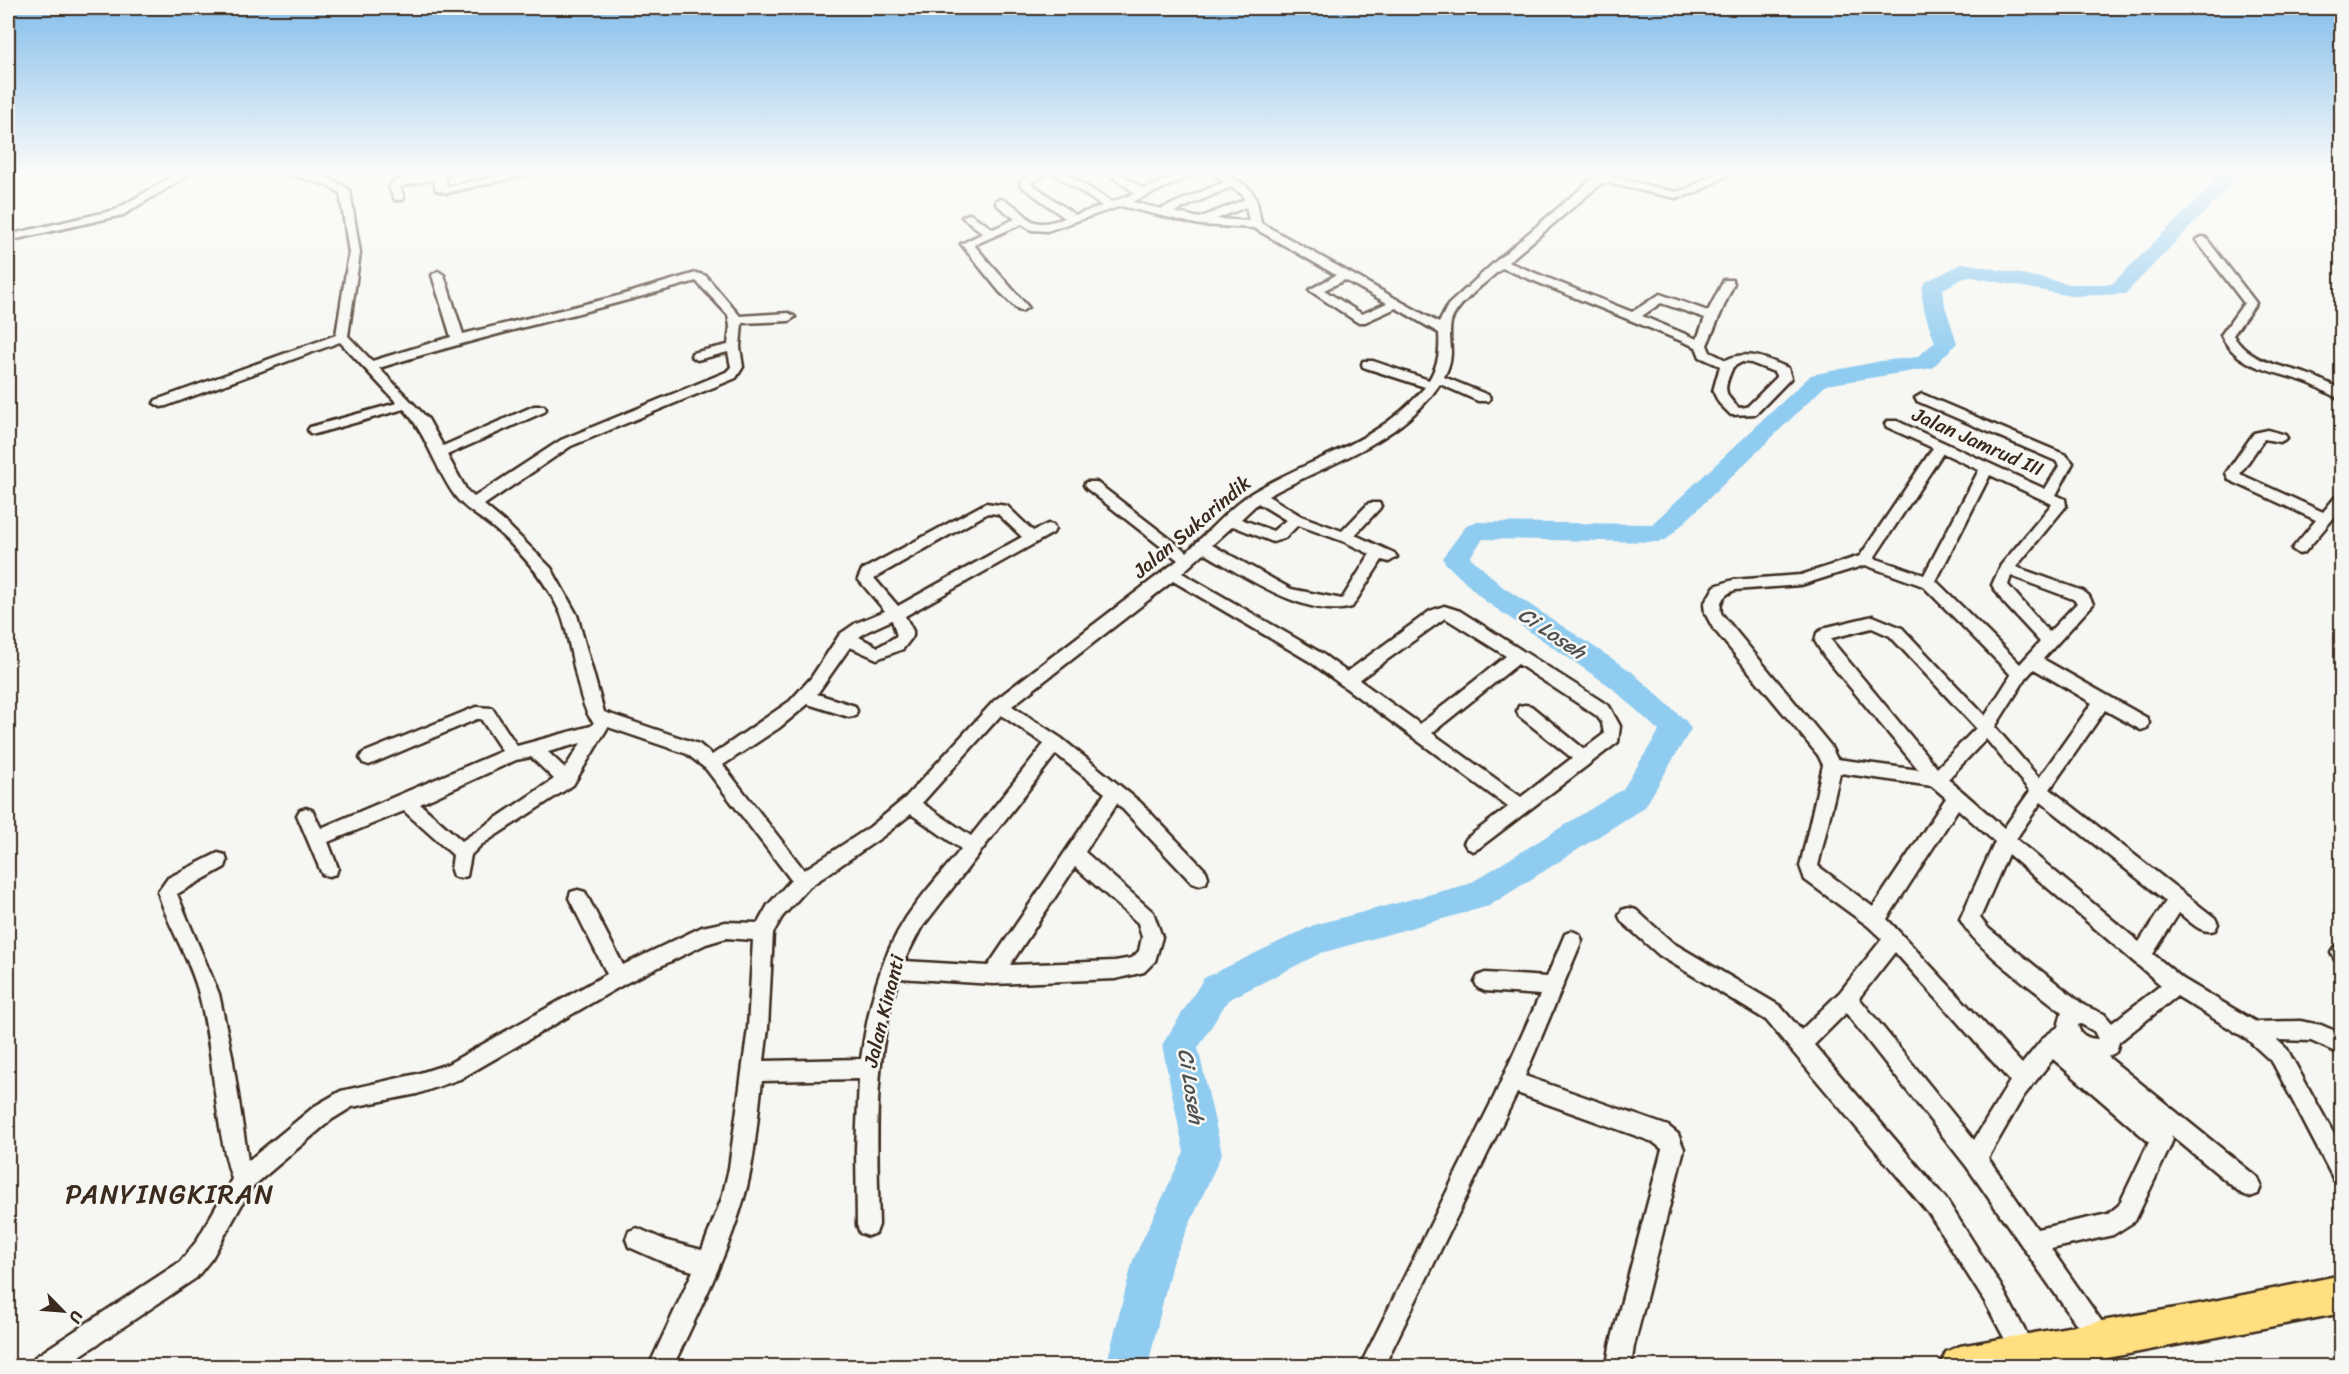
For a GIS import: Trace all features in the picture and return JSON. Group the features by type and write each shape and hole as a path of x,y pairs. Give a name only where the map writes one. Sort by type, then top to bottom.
{"highway":[{"path":"1960,1366 2340,1297"}],"street":[{"path":"353,238 354,261 342,316 342,337 423,422 458,489 473,505 503,528 543,568 569,615 599,726 567,780 536,802 496,825 462,852 460,870"},
{"path":"978,238 967,244 1003,288 1022,307"},
{"path":"1280,238 1445,331"},
{"name":"Jalan Sukarindik","path":"763,932 775,911 802,881 876,832 910,804 1000,706 1172,574 1257,496 1348,453 1379,434 1416,406 1436,382 1445,360 1445,323 1452,308 1529,238"},
{"path":"2202,240 2247,297 2249,307 2230,328 2227,335 2236,349 2260,364 2310,379 2342,395"},
{"path":"1500,263 1701,345 1705,354 1727,365"},
{"path":"438,274 458,339"},
{"path":"1347,274 1314,290 1361,319 1398,303"},
{"path":"371,366 458,339 622,299 696,277 702,279 734,314 736,320 734,347 738,368 731,375 566,443 473,505"},
{"path":"1701,345 1728,283"},
{"path":"1633,317 1660,298 1712,316"},
{"path":"736,320 789,317"},
{"path":"160,404 342,337"},
{"path":"697,356 734,347"},
{"path":"1749,357 1783,371 1784,378 1751,411 1736,412 1720,398 1718,392 1718,385 1727,365 1734,359 1749,357"},
{"path":"1368,364 1436,382 1483,398"},
{"path":"1922,398 2061,458 2066,463 2049,495 2058,500 2060,506 2006,569 2000,580 2002,592 2049,642"},
{"path":"315,430 408,404"},
{"path":"440,453 539,409"},
{"name":"Jalan Jamrud III","path":"1892,424 2049,495"},
{"path":"2280,438 2268,434 2259,436 2232,475 2241,482 2325,519"},
{"path":"1865,560 1941,446"},
{"path":"1928,582 1987,467"},
{"path":"1091,485 1188,560"},
{"path":"1202,546 1287,594 1340,605 1347,603 1384,554 1347,537 1341,537 1296,519 1257,496"},
{"path":"2299,549 2342,498"},
{"path":"1347,537 1374,506"},
{"path":"846,638 873,652 885,650 904,637 905,632 897,614 866,579 867,574 873,569 986,508 1002,509 1031,538"},
{"path":"1231,520 1272,537 1280,534 1296,519"},
{"path":"712,764 806,696 846,638 868,622 897,614 1048,529"},
{"path":"2020,674 1928,582 1865,560 1801,580 1733,585 1720,590 1712,604 1713,613 1719,624 1824,750 1832,765 1830,784 1809,866 1812,874 1875,920 1894,938 2022,1079"},
{"path":"1937,780 1986,728 2020,674 2085,604 2078,595 2006,569"},
{"path":"1172,574 1316,657 1520,806"},
{"path":"1348,680 1436,615 1444,612 1454,615 1603,711 1610,720 1613,728 1612,737 1473,843"},
{"path":"2208,924 2041,792 1986,728 1896,632 1873,621 1827,633 1823,637 1830,652 1937,780 2176,985 2254,1032 2280,1056 2342,1172"},
{"path":"1419,734 1517,656"},
{"path":"2033,661 2140,723"},
{"path":"806,696 849,711"},
{"path":"2103,701 2005,840 1970,919 2067,1030 2167,1130 2250,1186"},
{"path":"1000,706 1055,743 1134,807 1199,877"},
{"path":"1525,711 1584,758"},
{"path":"369,758 476,712 486,713 513,754"},
{"path":"317,838 406,802 513,754 534,750 599,726 663,737 693,749 712,764 802,881"},
{"name":"Jalan Kinanti","path":"868,1225 866,1120 869,1069 892,969 901,942 1055,743"},
{"path":"534,750 567,780"},
{"path":"1832,765 1937,780"},
{"path":"993,975 1115,792"},
{"path":"1875,920 1956,797"},
{"path":"406,802 462,852"},
{"path":"910,804 973,847"},
{"path":"306,815 329,868"},
{"path":"892,969 993,975 1115,970 1137,966 1148,955 1152,937 1146,918 1074,854"},
{"path":"218,861 175,884 167,892 179,928 201,968 208,991 225,1073 235,1156 243,1180"},
{"path":"578,898 619,977"},
{"path":"2141,956 2177,900"},
{"path":"1629,916 1666,949 1773,1013 1802,1045 1938,1207 1993,1294 2026,1355"},
{"path":"44,1366 188,1270 204,1250 243,1180 323,1113 348,1098 417,1084 453,1072 619,977 702,936 726,930 763,932 758,1028 740,1168 733,1198 709,1263 661,1366"},
{"path":"1802,1045 1847,998 1894,938"},
{"path":"1372,1366 1511,1081 1554,987 1572,940"},
{"path":"1485,982 1554,987"},
{"path":"2109,1038 2176,985"},
{"path":"1847,998 1975,1159 2101,1340"},
{"path":"1975,1159 2022,1079 2067,1030 2095,1019 2107,1031 2109,1045 2103,1049 2085,1047"},
{"path":"2254,1032 2300,1029 2317,1031 2342,1046"},
{"path":"2067,1030 2167,1130"},
{"path":"751,1071 869,1069"},
{"path":"1511,1081 1660,1134 1670,1142 1673,1149 1622,1346 1619,1366"},
{"path":"2034,1241 2113,1224 2119,1220 2127,1213 2167,1130"},
{"path":"637,1239 664,1252 709,1263"}],"waterway":[{"name":"Ci Loseh","path":"1127,1366 1153,1260 1203,1153 1180,1045 1216,989 1314,940 1477,896 1634,798 1676,729 1621,679 1494,594 1455,558 1476,531 1658,533 1819,380 1881,368 1924,363 1946,343 1934,306 1932,286 1964,269 2071,290 2118,290 2169,238"}],"district":[{"name":"PANYINGKIRAN","path":"170,1194"}]}
